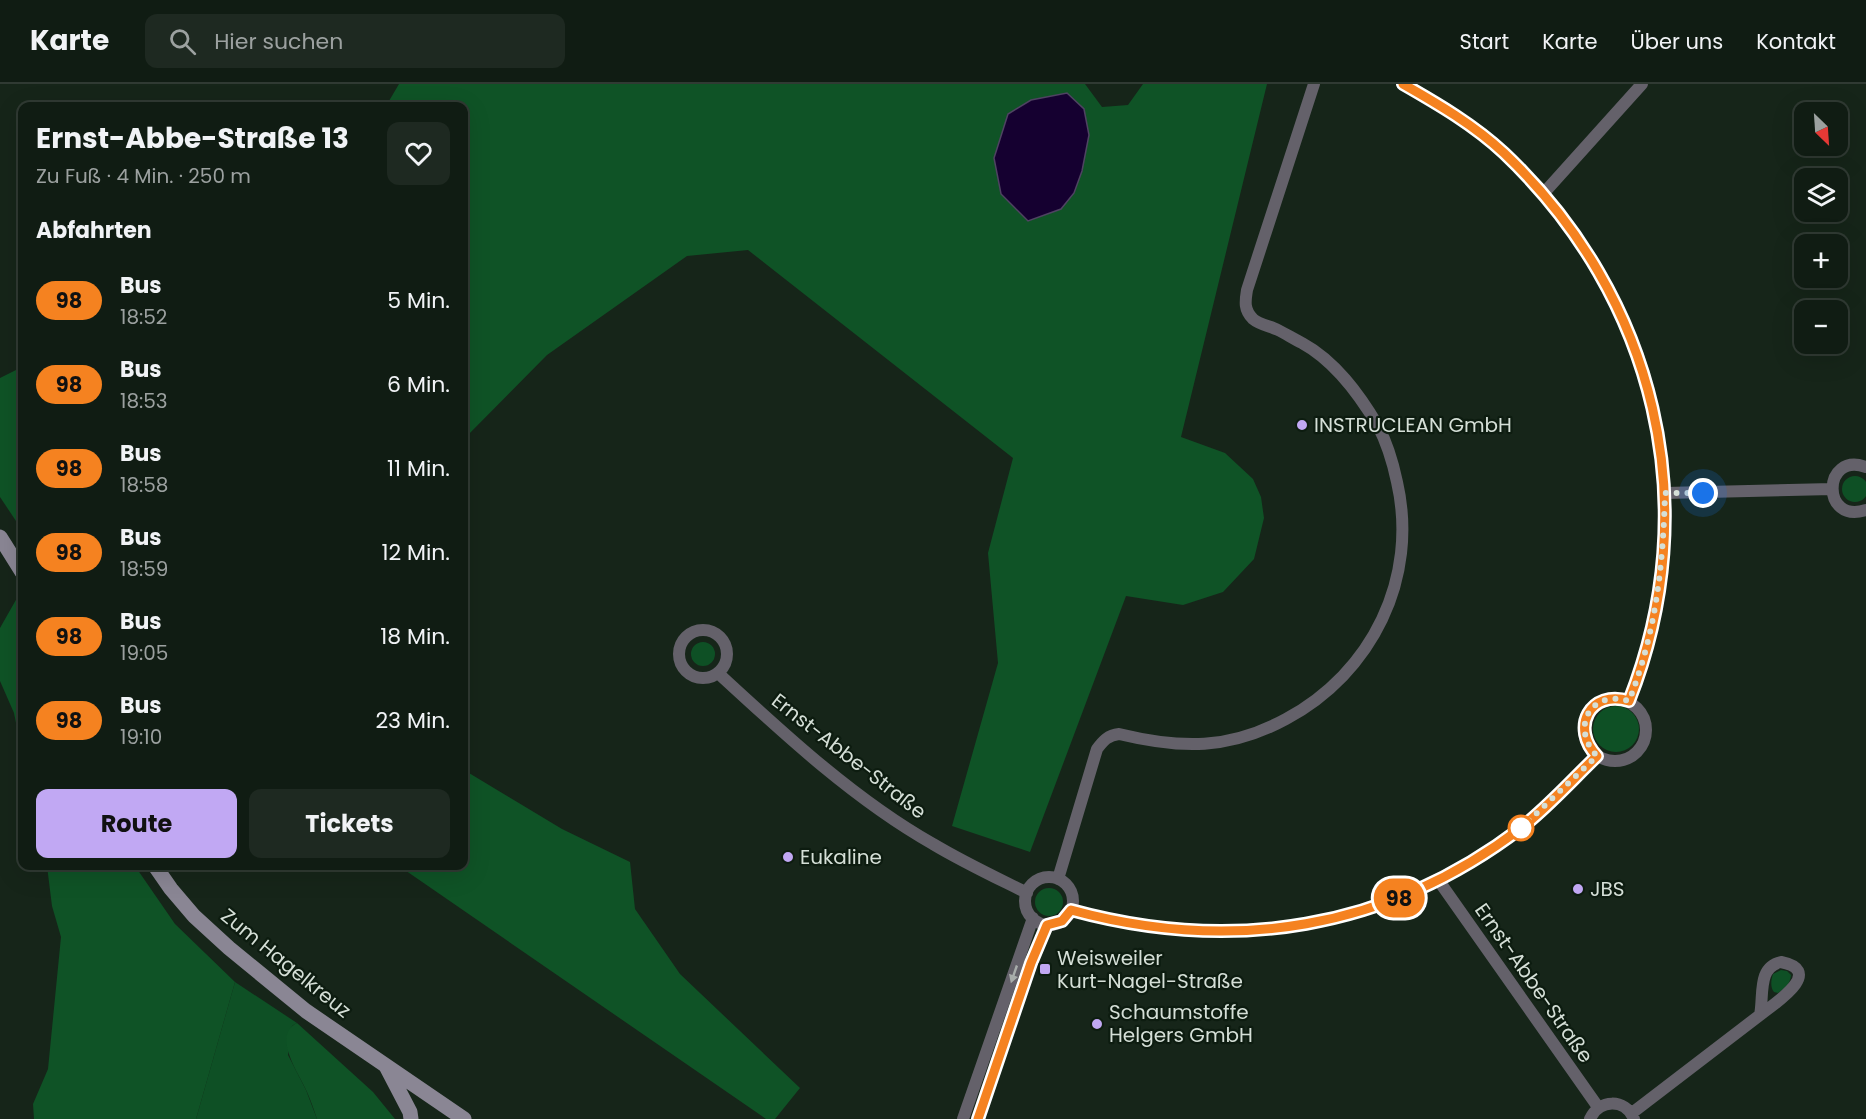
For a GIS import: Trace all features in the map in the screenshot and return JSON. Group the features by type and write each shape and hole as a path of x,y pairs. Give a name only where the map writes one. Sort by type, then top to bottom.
{"main road":[{"path":"0,537 18,566"},
{"name":"Zum Hagelkreuz","path":"158,870 194,916 306,1011 464,1119"},
{"path":"385,1064 410,1112 411,1119"}],"street":[{"path":"1058,879 1097,749 1103,741 1112,735 1119,734 1176,745 1203,745 1237,738 1270,727 1306,708 1329,691 1347,673 1368,645 1383,619 1397,579 1402,538 1401,499 1393,463 1379,428 1358,394 1333,367 1306,345 1255,321 1246,311 1247,290 1314,84"},
{"path":"1404,84 1472,128 1503,153 1543,194 1593,261 1624,318 1652,404 1660,446 1665,493 1660,580 1648,640 1639,675 1629,701"},
{"path":"1543,194 1642,84"},
{"path":"1866,467 1856,464 1842,469 1833,481 1832,489 1833,496 1842,508 1857,513 1866,510"},
{"path":"1665,493 1832,489"},
{"name":"Ernst-Abbe-Straße","path":"718,673 785,734 896,820 932,844 1027,893"},
{"path":"1611,698 1629,701 1636,706 1646,723 1645,742 1632,756 1623,760 1614,761 1597,756 1585,740 1584,731 1588,713 1594,706 1611,698"},
{"path":"1071,910 1148,927 1248,932 1312,924 1357,913 1439,881 1483,854 1522,827 1597,756"},
{"path":"1043,878 1058,879 1069,888 1073,902 1071,910 1062,921 1047,925 1033,918 1027,909 1027,893 1030,886 1043,878"},
{"name":"Ernst-Abbe-Straße","path":"1439,881 1598,1107"},
{"path":"963,1119 1033,918"},
{"path":"978,1119 1031,963 1047,925"},
{"path":"1590,1119 1598,1107 1612,1103 1620,1104 1633,1116 1760,1015"}],"green space":[{"path":"399,84 1085,84 1102,107 1128,105 1143,84 1267,84 1181,437 1225,453 1253,479 1261,497 1264,518 1254,559 1223,592 1183,605 1126,596 1030,852 952,826 998,663 988,553 1013,458 748,250 687,256 547,355 468,435 468,102 388,102"},
{"path":"18,369 18,524 0,497 0,378"},
{"path":"1855,476 1865,479 1867,494 1865,499 1855,502 1845,499 1842,489 1845,479"},
{"path":"17,598 18,733 14,713 0,681 0,628"},
{"path":"703,642 712,645 715,654 712,663 703,666 694,663 691,654 694,645"},
{"path":"1616,706 1625,707 1633,712 1638,720 1638,738 1633,746 1625,751 1616,752 1607,751 1599,746 1594,738 1593,729 1594,720 1599,712 1607,707"},
{"path":"468,772 562,829 630,862 635,909 680,974 800,1088 775,1119 766,1119 405,870 468,870"},
{"path":"48,870 138,870 175,924 235,982 196,1119 34,1119 33,1104 48,1069 61,937 52,906"},
{"path":"1049,888 1059,892 1063,902 1059,912 1049,916 1039,912 1035,902 1039,892"},
{"path":"1781,970 1791,975 1788,984 1778,993 1774,992 1771,981 1773,974"},
{"path":"235,982 297,1023 292,1026 288,1055 306,1090 317,1119 196,1119"},
{"path":"297,1023 373,1092 395,1119 317,1119 287,1046 290,1029"}],"shaded area":[{"path":"1067,93 1084,109 1089,135 1082,171 1074,193 1061,209 1028,221 1001,194 994,158 1008,114 1031,100"}],"bus line":[{"name":"98","path":"978,1119 1031,963 1047,925 1062,921 1071,910 1148,927 1248,932 1312,924 1357,913 1403,896 1439,881 1522,827 1597,756 1585,740 1585,722 1588,713 1594,706 1611,698 1629,701 1639,675 1648,640 1660,580 1664,550 1665,493 1660,446 1652,404 1624,318 1593,261 1543,194 1503,153 1472,128 1441,106 1403,84"}],"place":[{"name":"INSTRUCLEAN GmbH","path":"1302,425"},
{"name":"Eukaline","path":"788,857"},
{"name":"JBS","path":"1578,889"},
{"name":"Weisweiler Kurt-Nagel-Straße","path":"1045,969"},
{"name":"Schaumstoffe Helgers GmbH","path":"1097,1024"}],"route":[{"path":"1521,828 1597,756 1585,740 1585,722 1588,713 1594,706 1611,698 1629,701 1639,675 1648,640 1660,580 1664,550 1665,493 1703,493"}]}
